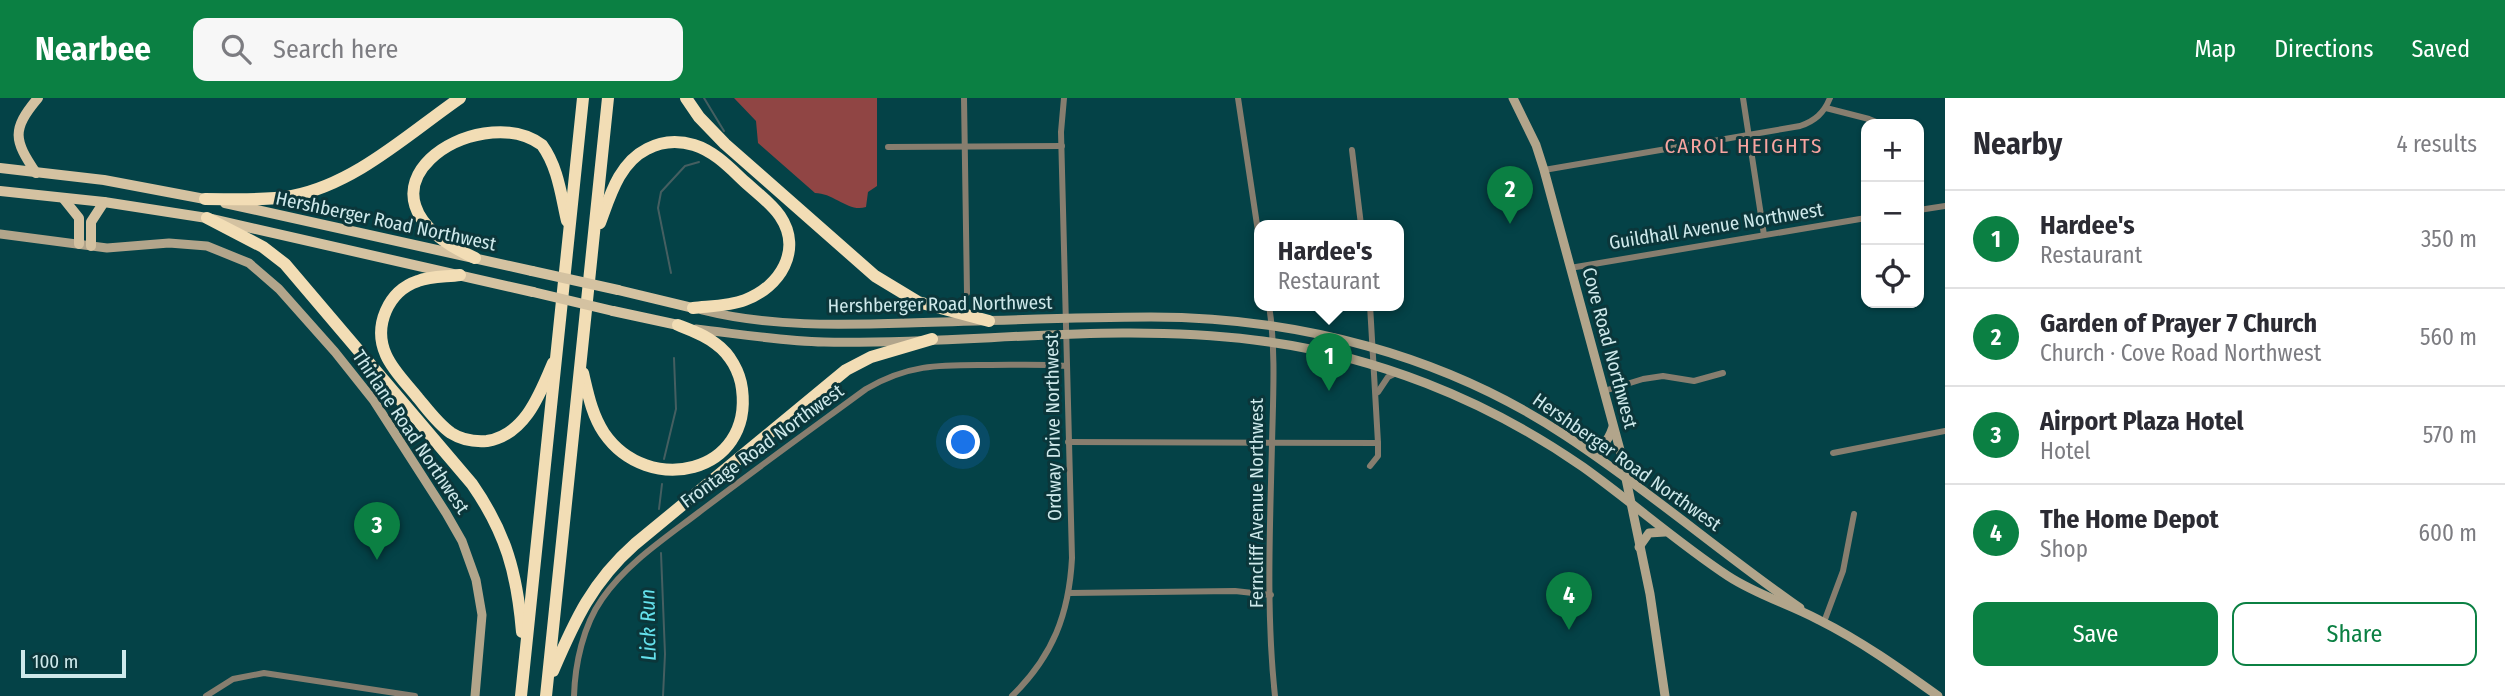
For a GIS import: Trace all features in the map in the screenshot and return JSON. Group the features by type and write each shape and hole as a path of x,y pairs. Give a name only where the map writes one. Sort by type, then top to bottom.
{"highway":[{"path":"205,199 276,198 324,186 360,168 460,98"},
{"path":"521,696 583,98"},
{"path":"547,690 608,98"},
{"path":"685,98 725,144 875,276 918,302 989,321"},
{"path":"511,120 538,139 551,159 558,179 569,234"},
{"path":"429,141 422,151 415,171 418,206 426,225 433,233 475,258"},
{"path":"594,240 619,177 642,152 656,145 675,142 695,145 711,153 774,208 788,232 789,251 781,274 757,295 736,303 692,308"},
{"path":"207,218 263,247 285,264 472,484 493,516 512,561 519,595 525,658"},
{"path":"460,275 420,280 403,288 390,302 381,330 384,350 392,366 451,433 467,440 481,441 498,438 514,429 532,408 557,353"},
{"path":"581,362 590,404 604,432 618,449 640,462 660,469 683,470 704,464 726,448 737,429 742,412 742,387 735,367 717,344 678,325"},
{"path":"547,690 584,602 620,557 846,370 871,357 932,339"}],"main road":[{"path":"36,173 22,151 18,138 20,126 38,98"},
{"name":"Cove Road Northwest","path":"1513,98 1536,145 1544,170 1613,425 1650,594 1665,696"},
{"name":"Hershberger Road Northwest","path":"0,168 143,186 752,319 811,324 1197,318 1306,331 1427,365 1497,395 1626,478 1813,617"},
{"name":"Hershberger Road Northwest","path":"0,191 104,202 207,218 678,325 775,339 824,342 1183,334 1274,343 1375,366 1455,394 1521,428 1583,467 1667,532 1747,588 1824,622 1873,650 1937,696"},
{"path":"63,198 79,218 85,245"},
{"path":"85,245 91,222 104,202"},
{"name":"Thirlane Road Northwest","path":"0,234 123,248 180,243 207,246 233,255 254,267 279,289 374,401 452,523 470,560 482,615 475,696"},
{"path":"1577,444 1589,448 1599,447 1609,438 1613,425"},
{"path":"1639,547 1648,533 1667,532"}],"street":[{"path":"964,98 967,293"},
{"name":"Ordway Drive Northwest","path":"1012,696 1035,671 1050,648 1061,623 1069,593 1072,558 1061,117 1064,98"},
{"path":"1238,98 1256,220"},
{"path":"1743,98 1764,235"},
{"path":"1544,170 1809,123 1826,108 1830,98"},
{"path":"1826,108 1869,119"},
{"path":"888,146 1062,146"},
{"path":"1352,150 1360,220"},
{"path":"1924,209 1945,206"},
{"name":"Guildhall Avenue Northwest","path":"1570,268 1861,219"},
{"name":"Ferncliff Avenue Northwest","path":"1270,311 1274,343 1271,595 1275,696"},
{"path":"1370,466 1378,456 1377,393 1371,311"},
{"name":"Frontage Road Northwest","path":"573,696 579,654 601,599 616,580 670,534 866,389 902,372 940,365 1067,366"},
{"path":"1377,393 1388,377 1396,373"},
{"path":"1604,391 1653,377 1694,381 1723,373"},
{"path":"1833,453 1945,431"},
{"path":"1069,442 1378,443"},
{"path":"1824,622 1843,571 1854,514"},
{"path":"1069,593 1246,591 1271,595"},
{"path":"206,696 237,678 277,673 415,696"}],"shaded area":[{"path":"734,98 877,98 877,186 868,192 866,207 854,207 815,193 758,143 756,121"}],"waterway":[{"name":"Lick Run","path":"704,98 724,131"},
{"name":"Lick Run","path":"671,273 658,208 661,192 685,166 699,162"},
{"name":"Lick Run","path":"664,459 676,409 674,358"},
{"name":"Lick Run","path":"659,509 662,484"},
{"name":"Lick Run","path":"661,553 665,654 663,696"}],"place":[{"name":"Garden of Prayer 7 Church","path":"1510,224"},
{"name":"Hardee's","path":"1329,391"},
{"name":"Airport Plaza Hotel","path":"377,560"},
{"name":"The Home Depot","path":"1569,630"}],"district":[{"name":"CAROL HEIGHTS","path":"1744,146"}]}
